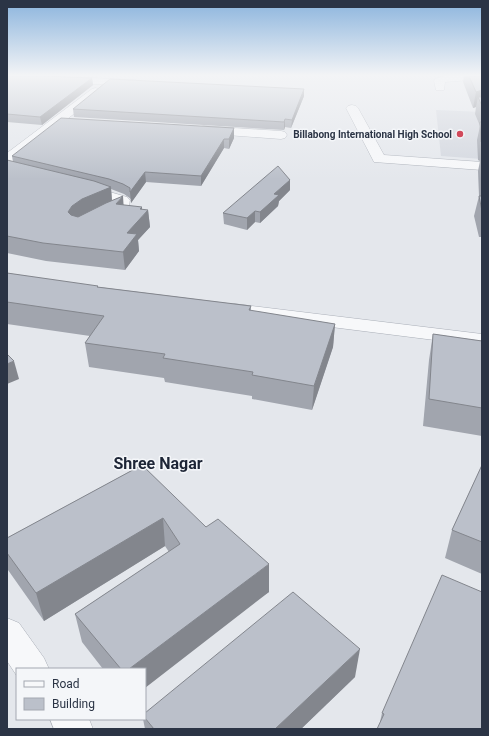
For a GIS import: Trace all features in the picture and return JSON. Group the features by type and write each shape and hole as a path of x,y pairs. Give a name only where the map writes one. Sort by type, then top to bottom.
{"street":[{"path":"9,167 72,110"},
{"path":"353,110 379,159 482,166"},
{"path":"59,121 75,122"},
{"path":"194,130 281,135"},
{"path":"66,184 102,193 122,200 121,207 94,220"},
{"path":"221,308 482,340"},
{"path":"7,633 31,668"},
{"path":"69,720 75,729"}],"shaded area":[{"name":"Billabong International High School","path":"436,110 482,112 482,159 441,156"}],"building":[{"path":"7,110 49,110 40,117 7,114"},
{"path":"95,110 296,110 292,120 285,119 284,122"},
{"path":"61,118 234,128 229,139 224,139 201,176 145,172 130,192 130,188 109,179 12,156"},
{"path":"480,122 482,122 482,142 481,142"},
{"path":"7,160 94,181 111,187 82,199 72,206 68,212 71,215 78,217 123,196 116,204 142,207 140,209 148,210 127,233 137,234 123,252 43,243 7,236"},
{"path":"278,166 290,180 274,194 279,195 260,212 255,211 247,218 223,213"},
{"path":"479,196 482,196 482,211"},
{"path":"7,273 98,286 97,287 251,306 249,310 335,324 314,386 252,375 253,372 163,358 165,354 85,343 104,316 7,302"},
{"path":"433,334 482,341 482,408 429,399"},
{"path":"7,354 14,361 7,364"},
{"path":"142,465 206,527 218,519 269,564 130,668 120,668 75,614 180,544 163,518 36,593 7,553 7,538"},
{"path":"482,465 482,542 452,530"},
{"path":"442,575 482,592 482,729 377,729 384,714 382,713"},
{"path":"293,592 360,649 275,729 154,729 146,719 146,712"}],"place":[{"name":"Billabong International High School","path":"460,134"}],"district":[{"name":"Shree Nagar","path":"158,463"}]}
